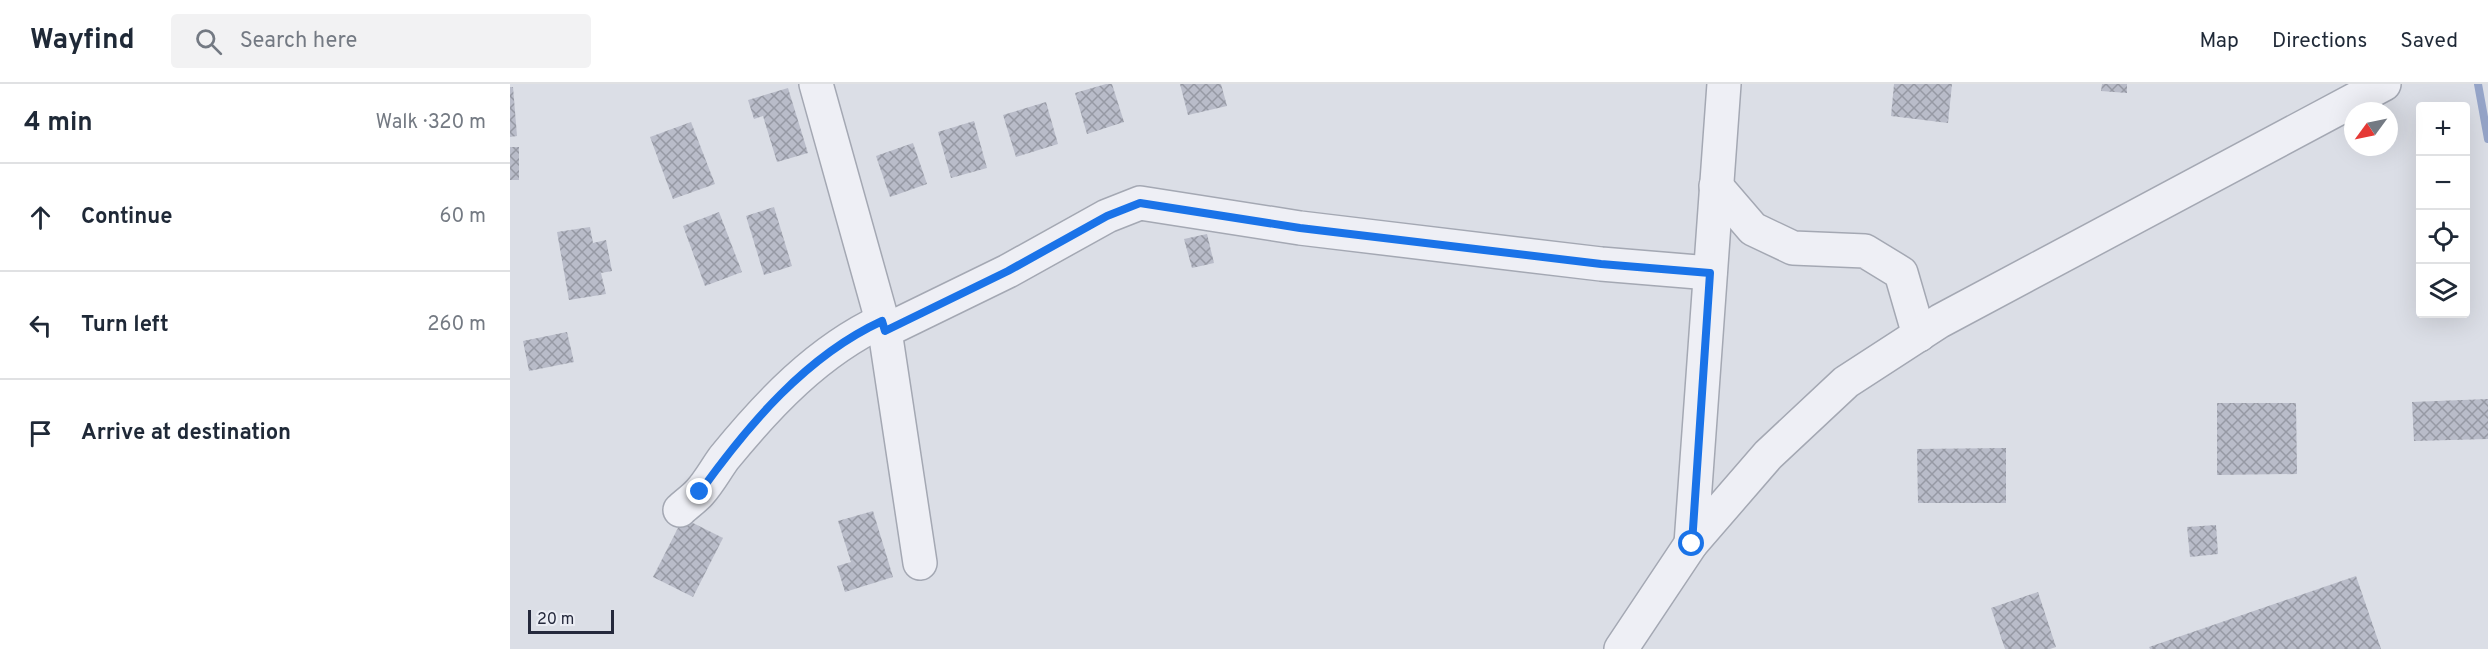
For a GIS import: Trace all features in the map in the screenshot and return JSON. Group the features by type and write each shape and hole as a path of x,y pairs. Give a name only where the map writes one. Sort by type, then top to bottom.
{"street":[{"path":"816,84 884,326 920,563"},
{"path":"1692,544 1724,84"},
{"path":"1621,649 1692,544 1768,455 1846,382 1919,335 2346,96 2384,84"},
{"path":"1716,186 1753,229 1763,234 1793,248 1865,251 1901,273 1919,335"},
{"path":"680,510 700,492 723,459 792,383 837,346 860,331 884,326 1008,271 1107,216 1140,203 1300,228 1601,264 1710,273"}],"building":[{"path":"1112,84 1124,122 1087,134 1075,93"},
{"path":"1180,84 1221,84 1227,106 1188,115"},
{"path":"1894,84 1952,84 1948,123 1891,116"},
{"path":"2102,84 2127,84 2127,93 2101,91"},
{"path":"510,87 513,87 517,136 510,137"},
{"path":"788,88 808,153 777,162 763,116 754,119 748,100"},
{"path":"1046,102 1058,144 1016,157 1003,115"},
{"path":"974,121 987,168 951,178 938,132"},
{"path":"691,122 715,184 673,199 650,137"},
{"path":"913,143 927,184 890,197 876,156"},
{"path":"510,147 519,147 519,180 510,180"},
{"path":"774,207 792,266 764,275 746,216"},
{"path":"719,212 742,272 705,286 683,226"},
{"path":"590,227 593,243 606,240 612,271 601,273 606,294 569,300 557,232"},
{"path":"1207,234 1214,263 1192,268 1184,239"},
{"path":"567,332 574,362 529,371 523,341"},
{"path":"2488,399 2488,439 2414,441 2412,402"},
{"path":"2217,403 2296,403 2297,474 2217,475"},
{"path":"2006,448 2006,503 1918,503 1917,449"},
{"path":"873,511 893,577 845,592 837,566 851,562 838,521"},
{"path":"683,518 723,538 693,597 653,577"},
{"path":"2216,525 2218,554 2190,557 2187,527"},
{"path":"2356,576 2381,649 2150,649 2149,647"},
{"path":"2038,592 2056,647 2005,649 1991,608"}],"waterway":[{"path":"2478,84 2488,139"}],"route":[{"path":"700,492 723,459 792,383 837,346 860,331 882,321 885,331 1008,271 1107,216 1140,203 1300,228 1601,264 1710,273 1692,544"}]}
